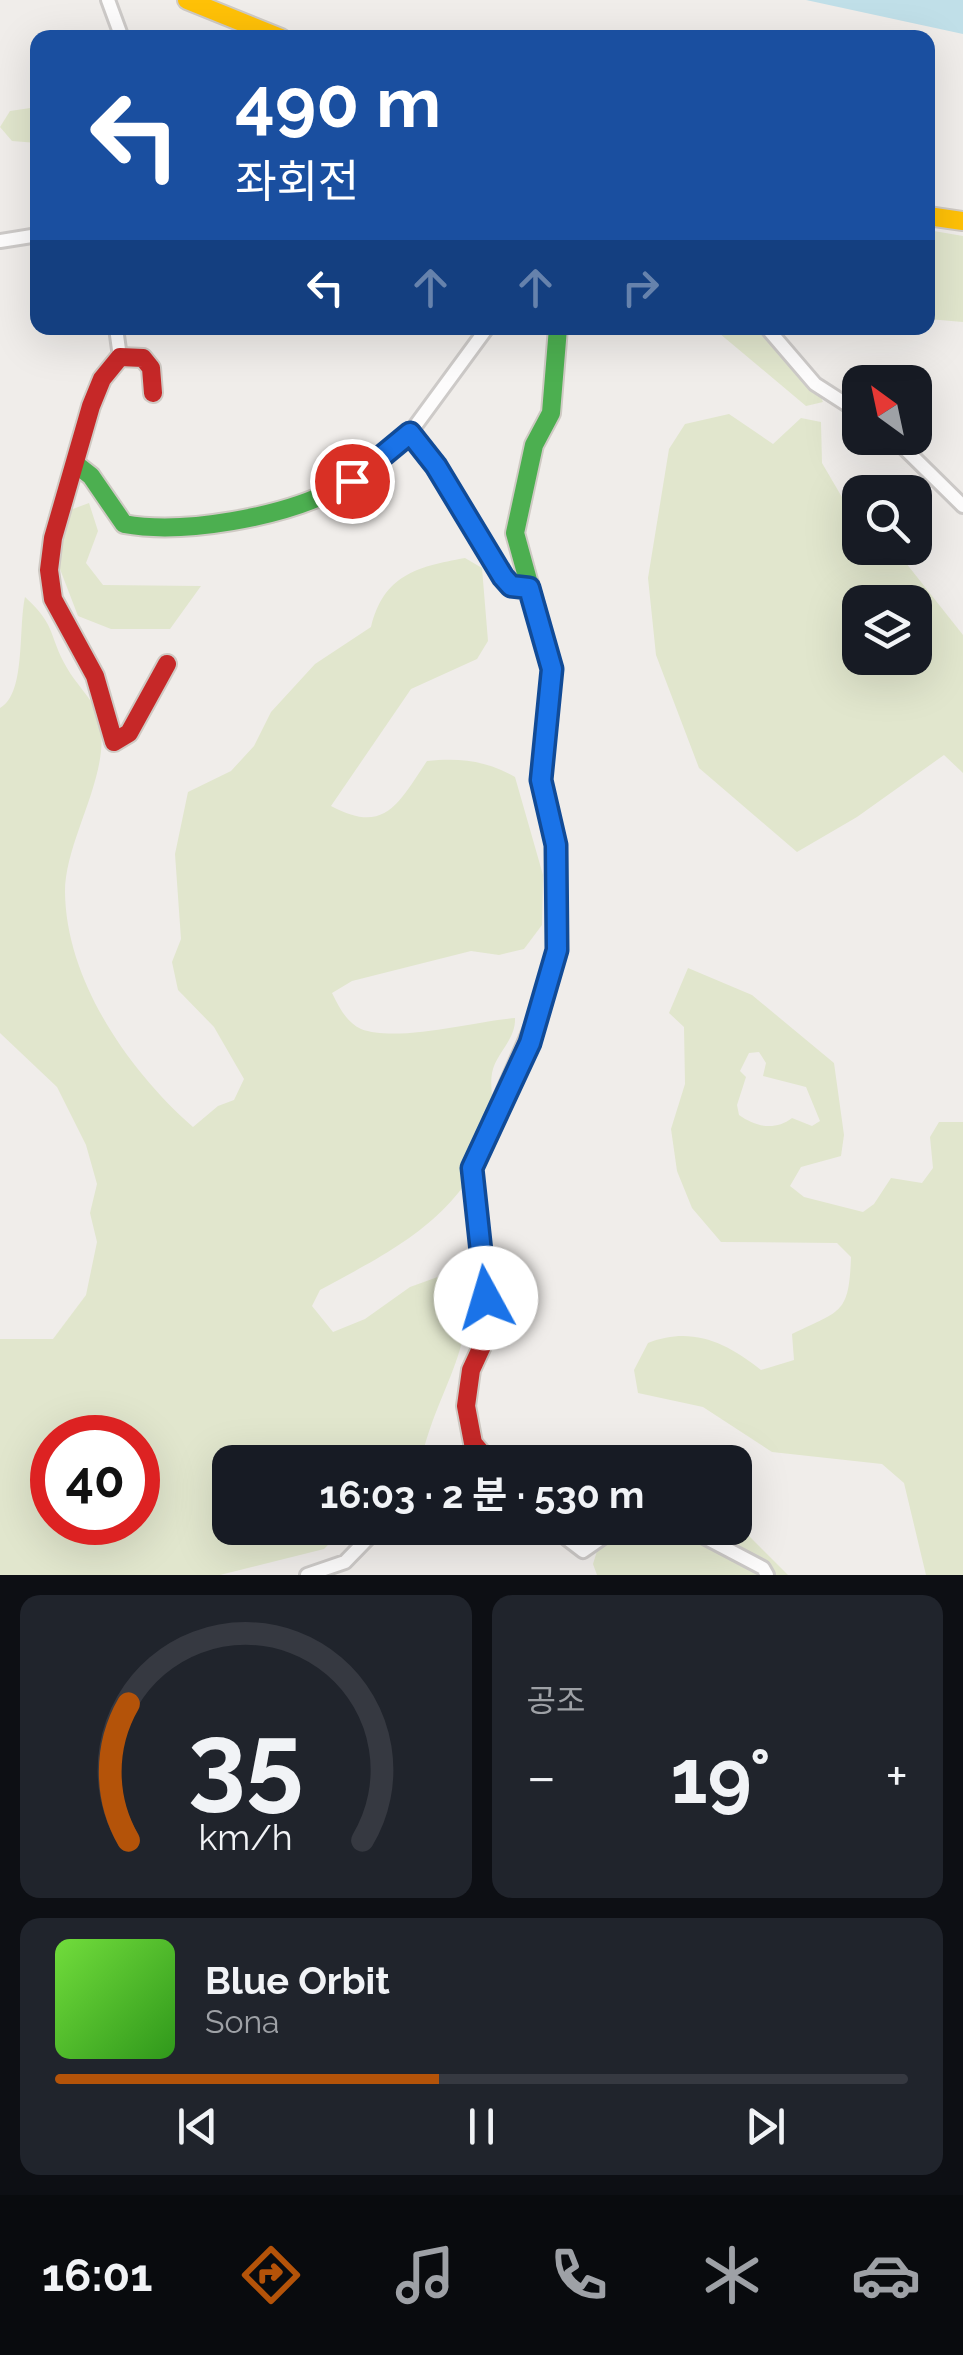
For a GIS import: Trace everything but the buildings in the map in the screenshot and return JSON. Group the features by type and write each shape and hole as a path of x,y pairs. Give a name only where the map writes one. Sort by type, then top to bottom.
{"street":[{"path":"108,0 119,30"},
{"path":"188,0 261,30"},
{"path":"935,217 963,221"},
{"path":"0,241 30,236"},
{"path":"117,335 120,357 97,391 54,530 50,583 67,629 94,675 114,742 129,734 168,664"},
{"path":"77,465 91,476 124,524 191,530 298,508 352,481 410,433 482,335"},
{"path":"475,1445 466,1406 471,1370 489,1331 472,1168 530,1043 557,950 556,845 541,780 552,669 515,533 534,446 551,413 557,335"},
{"path":"773,335 815,384 842,401"},
{"path":"120,357 148,362 153,393"},
{"path":"410,433 436,466 503,577 511,586 529,588"},
{"path":"911,455 963,506"},
{"path":"308,1575 345,1562 362,1545"},
{"path":"726,1545 764,1568 767,1575"}],"green space":[{"path":"30,108 30,142 12,141 0,127 10,111"},
{"path":"935,231 963,236 963,322 935,320"},
{"path":"721,335 784,335 778,336 815,384 823,402 806,406"},
{"path":"729,414 773,444 801,418 821,422 822,463 842,497 842,565 908,565 923,585 842,585 842,675 932,675 932,596 963,635 963,773 944,755 857,817 797,852 699,768 656,655 648,578 669,449 685,424"},
{"path":"89,503 98,531 86,563 103,585 201,586 170,629 111,629 78,616 50,543 62,513"},
{"path":"465,558 482,568 488,641 477,659 411,689 331,806 365,817 388,811 427,761 472,762 493,767 515,777 543,875 542,925 524,949 499,955 471,951 352,981 332,993 351,1022 376,1033 415,1032 515,1018 512,1033 492,1073 492,1127 465,1184 446,1207 400,1244 320,1290 312,1306 333,1332 365,1319 410,1287 457,1270 466,1276 461,1346 425,1445 212,1445 212,1545 328,1545 324,1549 220,1575 0,1575 0,1339 53,1339 86,1295 97,1242 90,1213 97,1184 86,1145 57,1087 0,1033 0,708 14,689 25,597 47,624 67,668 94,707 101,734 96,779 67,870 68,925 76,958 105,1021 124,1051 193,1127 218,1106 234,1100 244,1079 214,1027 178,990 172,962 181,939 175,854 188,792 231,771 254,746 271,712 315,664 371,627 384,596 404,576"},
{"path":"688,968 752,995 834,1063 844,1135 841,1156 801,1167 790,1186 804,1197 863,1212 874,1204 891,1178 922,1183 933,1168 930,1137 939,1122 963,1122 963,1575 926,1575 904,1483 882,1464 772,1452 703,1407 638,1393 634,1370 648,1343 664,1338 708,1340 761,1370 794,1360 792,1334 839,1308 850,1276 851,1257 837,1243 721,1242 692,1208 677,1171 671,1129 685,1084 684,1027 669,1013","holes":["759,1052 766,1063 763,1076 806,1087 820,1121 812,1126 792,1118 766,1126 739,1115 737,1105 746,1077 740,1071 749,1053"]},
{"path":"752,1539 788,1575 597,1575 593,1564 599,1545 752,1545"}],"water":[{"path":"806,0 963,0 963,34"}],"traffic: fast":[{"path":"543,635 515,533 534,445 551,413 557,335"},
{"path":"77,465 91,476 124,524 203,525 261,515 314,499 356,477 410,433"}],"traffic: slow":[{"path":"187,0 261,30"},
{"path":"935,217 963,221"},
{"path":"537,1019 557,949 556,845 541,780 552,669 543,635"}],"traffic: jam":[{"path":"153,393 151,368 143,358 120,357 102,379 53,538 49,570 53,599 95,676 114,742 129,733 167,664"},
{"path":"475,1445 466,1406 471,1370 489,1331 472,1168 537,1019"}],"route":[{"path":"352,481 410,433 436,466 503,577 520,590 529,588 552,669 549,730 541,780 556,845 557,950 530,1043 472,1168 486,1298"}]}
